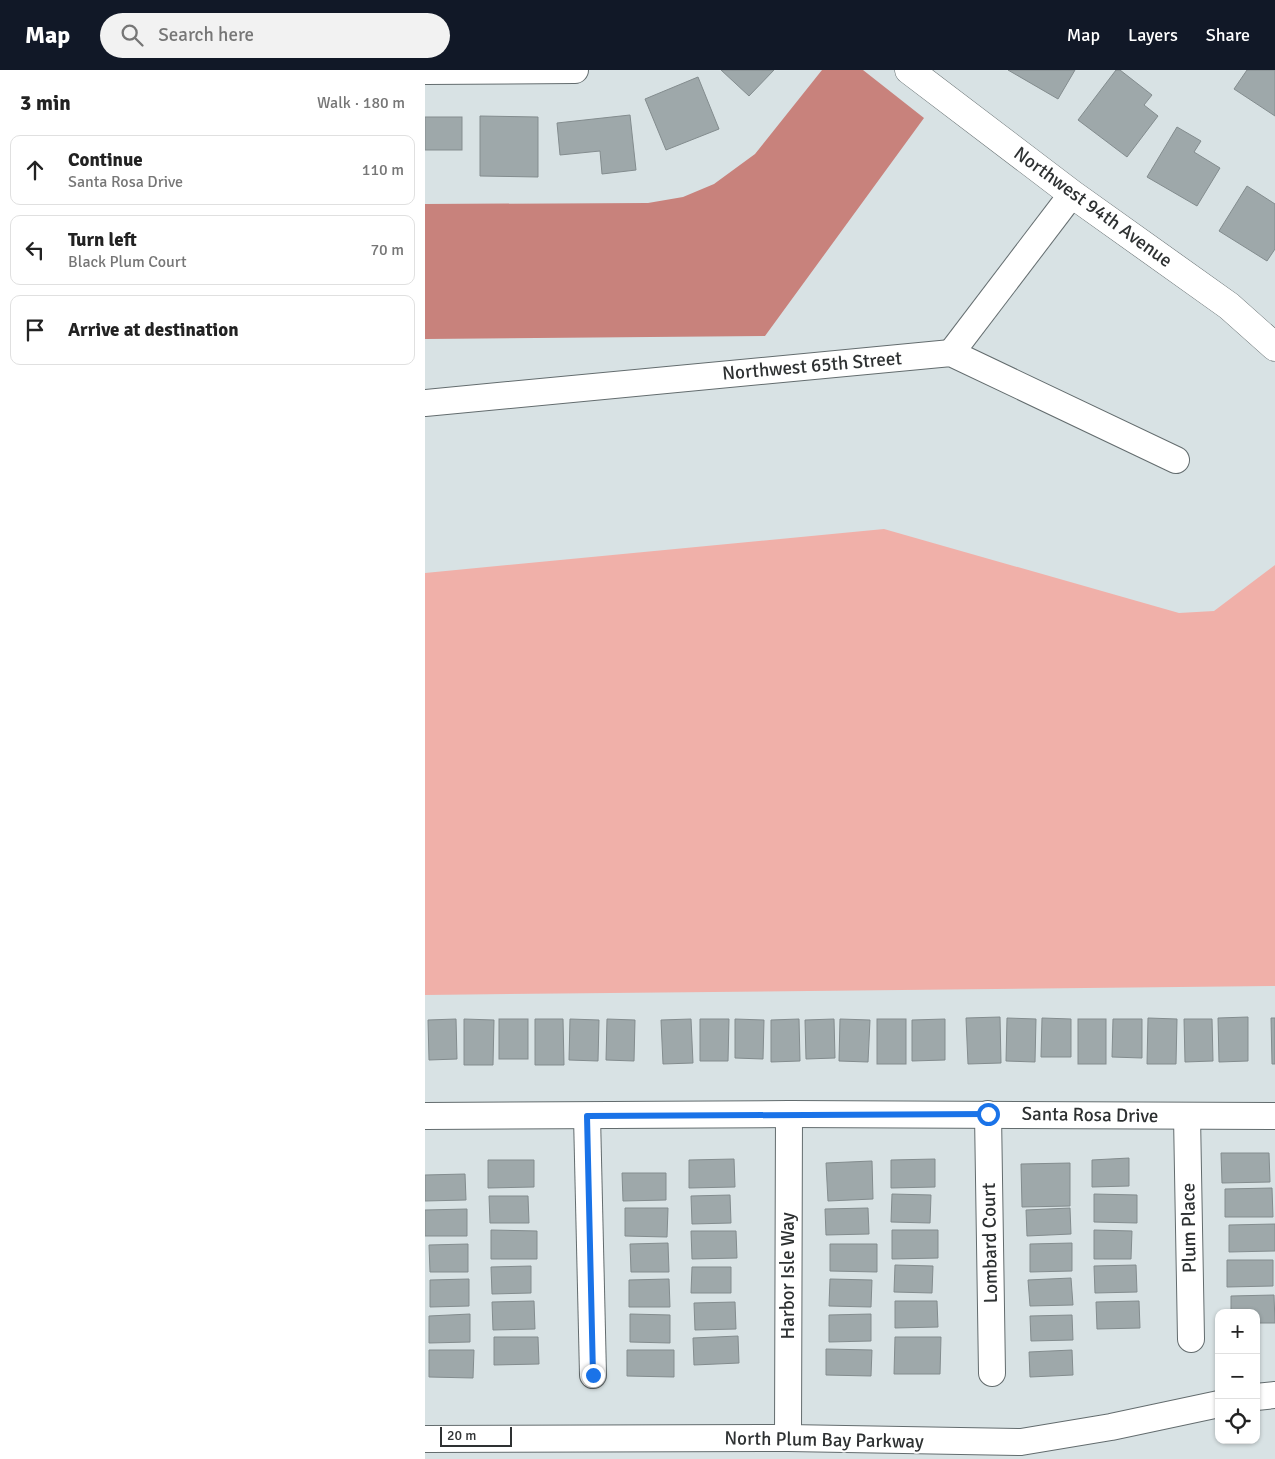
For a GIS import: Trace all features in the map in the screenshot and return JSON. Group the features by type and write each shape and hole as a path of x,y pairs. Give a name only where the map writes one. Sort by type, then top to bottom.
{"street":[{"path":"425,71 575,70"},
{"name":"Northwest 94th Avenue","path":"909,70 1072,194 1229,306 1275,347"},
{"path":"1072,194 951,353 1176,460"},
{"name":"Northwest 65th Street","path":"425,403 951,353"},
{"name":"Santa Rosa Drive","path":"425,1116 789,1114 1275,1116"},
{"name":"Harbor Isle Way","path":"788,1438 789,1114"},
{"name":"Lombard Court","path":"988,1114 992,1372"},
{"path":"587,1116 593,1375"},
{"name":"Plum Place","path":"1187,1116 1191,1339"},
{"path":"1260,1397 1275,1395"},
{"name":"North Plum Bay Parkway","path":"425,1439 516,1449 788,1438 864,1449 1021,1442 1111,1427 1215,1405"}],"shaded area":[{"path":"822,70 863,70 924,118 765,336 425,339 425,204 648,203 683,197 714,184 755,154"},
{"path":"884,529 1179,613 1214,611 1275,565 1275,986 425,995 425,573"}],"building":[{"path":"721,70 774,70 749,96"},
{"path":"1008,70 1075,70 1058,99"},
{"path":"1116,70 1120,70 1152,95 1144,105 1158,116 1127,157 1078,120"},
{"path":"1247,70 1275,70 1275,116 1234,89"},
{"path":"698,77 719,129 666,150 645,99"},
{"path":"630,115 636,170 602,174 600,151 560,155 557,123"},
{"path":"480,116 538,117 538,177 480,176"},
{"path":"425,117 462,117 462,150 425,150"},
{"path":"1177,127 1201,141 1194,152 1220,168 1197,206 1147,177"},
{"path":"1247,186 1275,204 1275,249 1267,261 1219,231"},
{"path":"1000,1017 1001,1063 968,1064 966,1018"},
{"path":"1248,1017 1248,1061 1219,1062 1218,1018"},
{"path":"1007,1018 1036,1019 1035,1062 1006,1061"},
{"path":"1042,1018 1071,1019 1071,1057 1041,1057"},
{"path":"1148,1018 1177,1019 1176,1064 1147,1064"},
{"path":"1271,1018 1275,1018 1275,1064 1272,1064"},
{"path":"456,1019 457,1059 429,1060 428,1020"},
{"path":"464,1019 494,1020 493,1065 464,1065"},
{"path":"499,1019 528,1019 528,1059 499,1059"},
{"path":"535,1019 563,1019 564,1065 535,1065"},
{"path":"570,1019 599,1020 598,1061 569,1060"},
{"path":"607,1019 635,1020 634,1061 606,1060"},
{"path":"691,1019 693,1063 663,1064 661,1020"},
{"path":"700,1019 729,1019 728,1061 700,1061"},
{"path":"735,1019 764,1020 763,1059 735,1058"},
{"path":"799,1019 800,1061 771,1062 771,1020"},
{"path":"834,1019 835,1058 806,1059 805,1020"},
{"path":"840,1019 870,1020 868,1062 839,1061"},
{"path":"877,1019 906,1019 906,1064 877,1064"},
{"path":"945,1019 945,1060 912,1061 912,1020"},
{"path":"1078,1019 1106,1019 1106,1064 1078,1064"},
{"path":"1113,1019 1142,1019 1142,1058 1112,1057"},
{"path":"1184,1019 1212,1019 1213,1061 1185,1062"},
{"path":"1221,1153 1269,1153 1270,1182 1222,1183"},
{"path":"1129,1158 1129,1186 1092,1187 1092,1160"},
{"path":"734,1159 735,1187 689,1188 689,1160"},
{"path":"935,1159 935,1187 891,1188 891,1160"},
{"path":"488,1160 534,1160 534,1187 488,1188"},
{"path":"872,1161 873,1199 828,1201 826,1163"},
{"path":"1070,1163 1070,1206 1022,1207 1021,1164"},
{"path":"622,1173 666,1173 666,1200 623,1201"},
{"path":"465,1174 466,1200 425,1201 425,1175"},
{"path":"1272,1188 1273,1217 1225,1217 1225,1189"},
{"path":"892,1194 931,1195 930,1223 891,1222"},
{"path":"1094,1194 1137,1195 1137,1223 1094,1222"},
{"path":"730,1195 731,1223 692,1224 691,1196"},
{"path":"489,1196 528,1196 529,1223 490,1223"},
{"path":"625,1208 668,1208 667,1237 625,1236"},
{"path":"868,1208 869,1234 826,1235 825,1209"},
{"path":"1070,1208 1071,1234 1027,1236 1026,1210"},
{"path":"467,1209 467,1236 425,1236 425,1210"},
{"path":"1275,1224 1275,1251 1229,1252 1229,1225"},
{"path":"491,1230 537,1231 537,1259 491,1259"},
{"path":"892,1230 938,1230 938,1258 892,1259"},
{"path":"1094,1230 1132,1231 1131,1259 1094,1259"},
{"path":"691,1231 736,1231 737,1258 692,1259"},
{"path":"668,1243 669,1272 631,1272 630,1244"},
{"path":"1072,1243 1072,1271 1030,1272 1030,1244"},
{"path":"468,1244 468,1272 430,1272 429,1245"},
{"path":"830,1244 877,1244 877,1272 830,1271"},
{"path":"1227,1260 1273,1260 1273,1286 1227,1287"},
{"path":"895,1265 933,1266 932,1293 894,1292"},
{"path":"1136,1265 1137,1292 1095,1293 1094,1266"},
{"path":"531,1266 531,1293 492,1294 491,1267"},
{"path":"692,1267 731,1267 731,1293 691,1293"},
{"path":"1071,1278 1073,1305 1030,1306 1028,1280"},
{"path":"469,1279 469,1306 430,1307 430,1280"},
{"path":"669,1279 670,1307 629,1307 629,1280"},
{"path":"830,1279 872,1280 871,1307 829,1306"},
{"path":"1274,1295 1275,1323 1260,1323 1260,1309 1231,1309 1231,1296"},
{"path":"534,1301 535,1329 493,1330 492,1302"},
{"path":"895,1301 937,1301 938,1327 895,1328"},
{"path":"1139,1301 1140,1328 1097,1329 1096,1302"},
{"path":"735,1302 736,1329 695,1330 694,1303"},
{"path":"470,1314 470,1342 429,1343 429,1316"},
{"path":"630,1314 670,1315 670,1343 630,1342"},
{"path":"871,1314 871,1341 829,1342 829,1315"},
{"path":"1072,1315 1073,1340 1031,1341 1030,1316"},
{"path":"738,1336 739,1363 694,1365 693,1338"},
{"path":"494,1337 538,1337 539,1364 494,1365"},
{"path":"895,1337 941,1337 940,1374 894,1374"},
{"path":"826,1349 872,1350 871,1376 826,1375"},
{"path":"429,1350 474,1350 473,1378 429,1377"},
{"path":"627,1350 674,1350 674,1377 627,1376"},
{"path":"1072,1350 1073,1375 1030,1377 1029,1352"}],"route":[{"path":"593,1375 587,1116 988,1114"}]}
